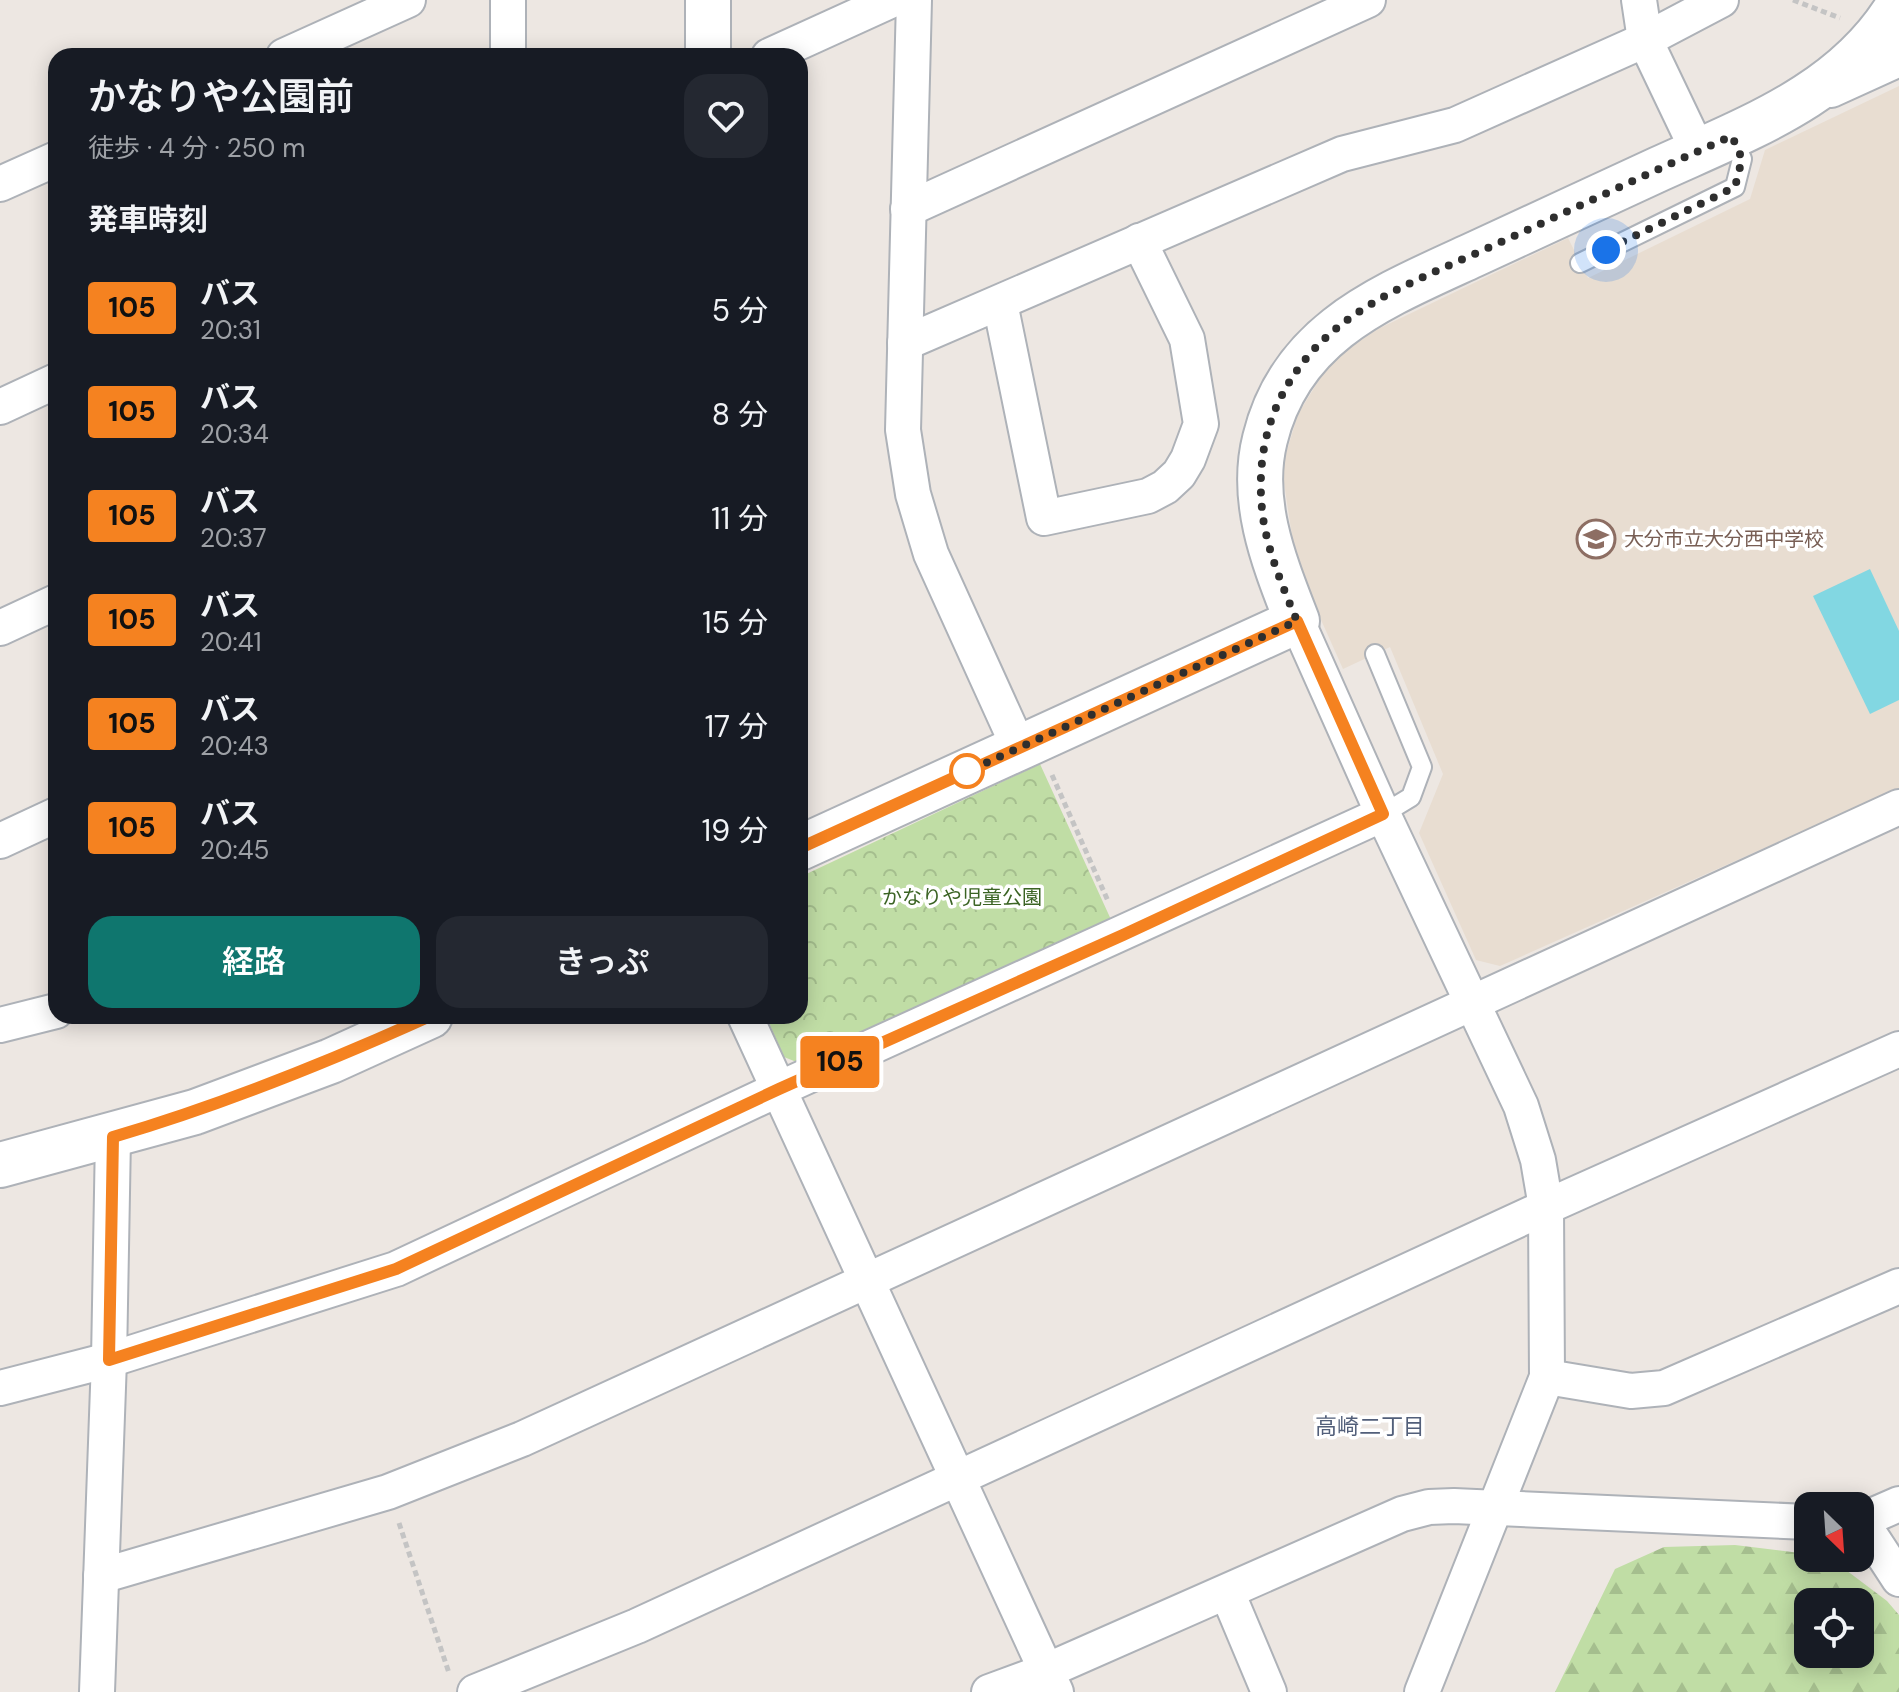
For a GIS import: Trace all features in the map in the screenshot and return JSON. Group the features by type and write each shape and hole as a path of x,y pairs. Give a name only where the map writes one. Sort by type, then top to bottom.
{"street":[{"path":"302,48 408,0"},
{"path":"508,0 508,48"},
{"path":"708,0 708,48"},
{"path":"787,48 892,0"},
{"path":"914,0 903,430 920,521 931,554 1032,755"},
{"path":"908,209 1368,0"},
{"path":"1639,0 1645,40 1715,144"},
{"path":"905,343 1342,154 1455,125 1645,40 1721,0"},
{"path":"1784,111 1829,82 1850,64 1899,4"},
{"path":"1422,1692 1547,1377 1546,1207 1538,1160 1521,1106 1383,814 1277,569 1264,525 1261,468 1264,442 1273,414 1305,356 1329,333 1392,292 1899,59"},
{"path":"0,184 48,163"},
{"path":"1000,303 1044,518 1148,496 1165,487 1179,474 1201,424 1187,339 1139,241"},
{"path":"0,407 48,385"},
{"path":"0,628 48,606"},
{"path":"808,845 1032,755 1297,621"},
{"path":"101,1576 388,1492 522,1439 1899,807"},
{"path":"0,1388 109,1360 396,1269 779,1089 1383,814"},
{"path":"0,841 48,819"},
{"path":"0,1025 48,1013"},
{"path":"0,1165 113,1137 195,1112 331,1061 412,1024"},
{"path":"749,1024 1051,1681"},
{"path":"464,1686 637,1626 1546,1207 1899,1049"},
{"path":"97,1692 109,1360 113,1137"},
{"path":"1547,1377 1631,1391 1664,1388 1899,1286"},
{"path":"1874,1515 1899,1504"},
{"path":"989,1692 1051,1681 1227,1592 1402,1514 1429,1507 1794,1521"},
{"path":"1874,1544 1899,1579"},
{"path":"1227,1592 1269,1692"}],"lane":[{"path":"1580,263 1735,187 1742,159 1715,144"},
{"path":"1375,654 1422,767 1411,797 1383,814"}],"path":[{"path":"1032,755 1123,935"},
{"path":"388,1492 464,1686"}],"shaded area":[{"name":"大分市立大分西中学校","path":"1899,86 1899,788 1500,966 1476,960 1419,833 1443,774 1390,647 1343,669 1295,556 1283,476 1285,457 1298,414 1324,372 1344,351 1378,329 1568,238 1588,278 1750,199 1765,150"}],"green space":[{"name":"かなりや児童公園","path":"1040,764 1113,924 804,1065 784,1057 770,1024 808,1024 808,873"},
{"path":"1735,1545 1794,1552 1794,1572 1849,1572 1870,1588 1794,1588 1794,1668 1874,1668 1874,1591 1899,1615 1899,1692 1555,1692 1615,1569 1664,1547"}],"water":[{"path":"1870,569 1899,631 1899,700 1870,714 1813,596"}],"bus line":[{"name":"105","path":"412,1024 331,1061 195,1112 113,1137 109,1360 396,1269 779,1089 1383,814 1297,621 808,844"}],"place":[{"name":"大分市立大分西中学校","path":"1596,539"}],"district":[{"name":"高崎二丁目","path":"1370,1426"}],"route":[{"path":"967,771 964,773 1297,621 1264,525 1261,468 1264,442 1273,414 1293,374 1305,356 1329,333 1392,292 1732,136 1742,159 1735,187 1606,250"}]}
